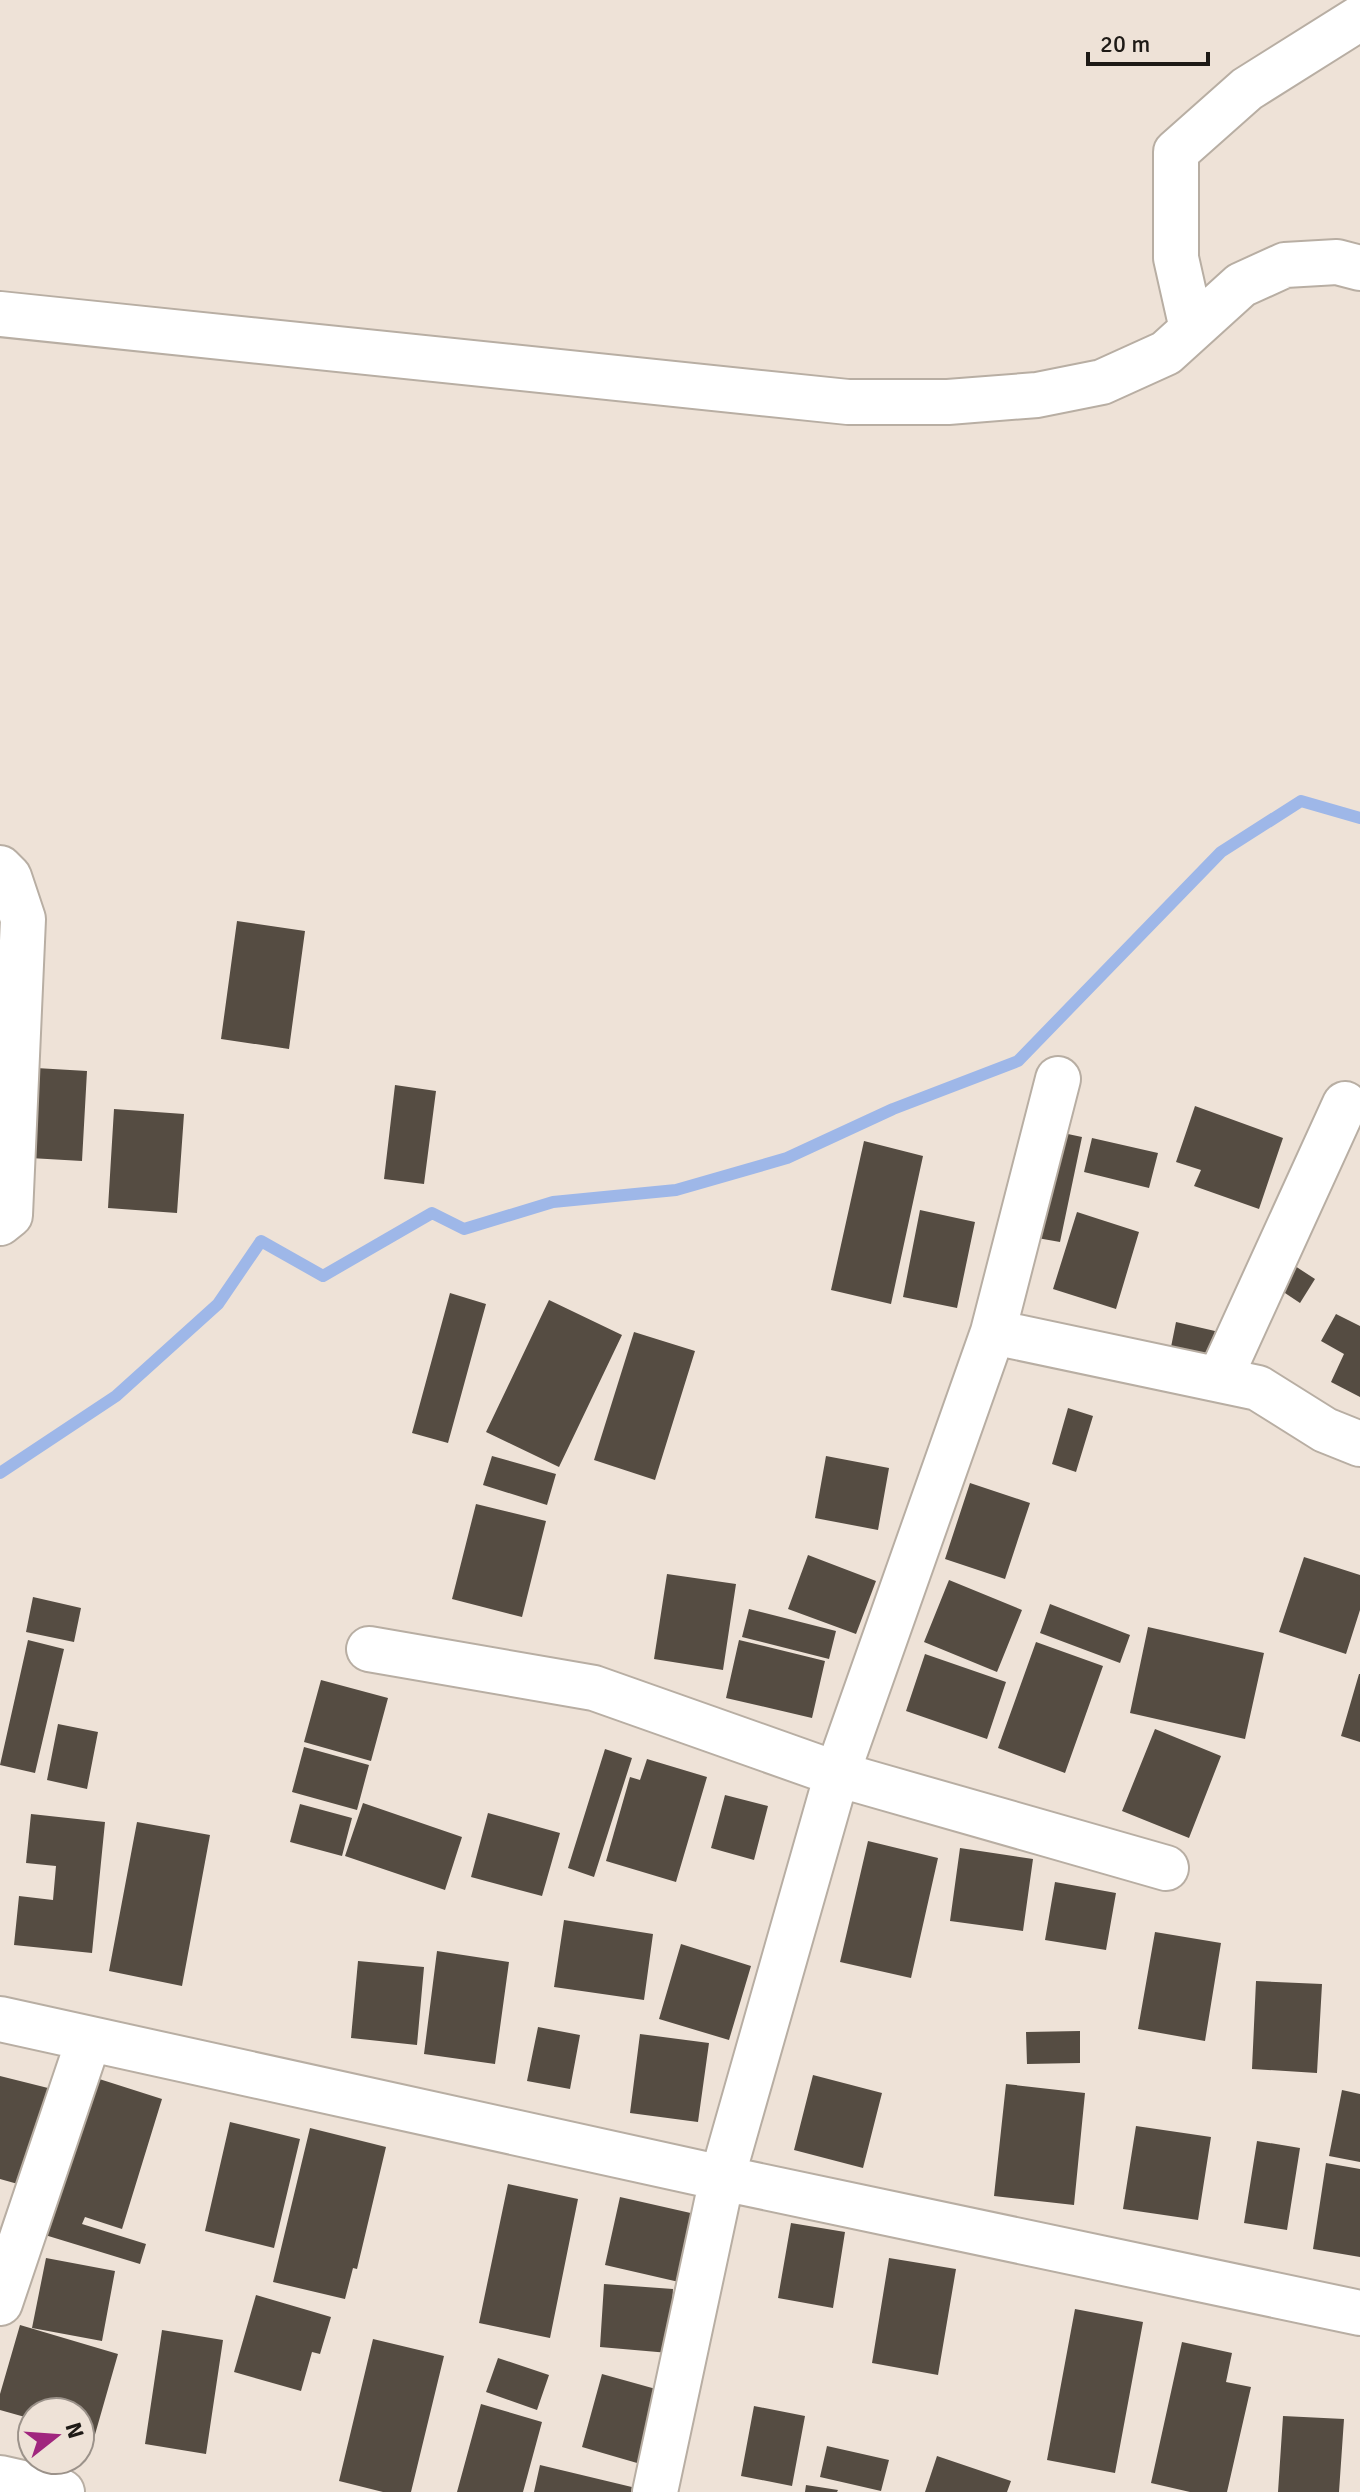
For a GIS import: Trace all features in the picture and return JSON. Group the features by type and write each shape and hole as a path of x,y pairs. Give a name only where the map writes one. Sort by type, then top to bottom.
{"street":[{"path":"1192,329 1176,258 1176,152 1247,89 1360,18"},
{"path":"0,314 848,402 948,402 1037,395 1102,382 1166,353 1241,285 1285,265 1337,262 1360,268"},
{"path":"0,868 9,877 23,919 10,1215 0,1223"},
{"path":"655,2492 722,2178 837,1774 993,1332 1058,1079"},
{"path":"1220,1378 1345,1104"},
{"path":"993,1332 1258,1388 1325,1430 1360,1444"},
{"path":"369,1649 594,1688 837,1774 1166,1868"},
{"path":"0,2019 722,2178 1360,2313"},
{"path":"0,2303 89,2039"},
{"path":"0,2478 62,2492"}],"building":[{"path":"237,921 305,931 289,1049 221,1039"},
{"path":"36,1068 87,1071 82,1161 30,1158"},
{"path":"395,1085 436,1091 424,1184 384,1179"},
{"path":"1195,1106 1283,1138 1259,1209 1194,1186 1201,1170 1176,1162"},
{"path":"114,1109 184,1114 177,1213 108,1208"},
{"path":"1049,1130 1082,1137 1060,1242 1026,1236"},
{"path":"1092,1138 1158,1153 1149,1188 1084,1172"},
{"path":"864,1141 923,1156 891,1304 831,1290"},
{"path":"920,1210 975,1222 957,1308 903,1297"},
{"path":"1077,1212 1139,1232 1116,1309 1053,1289"},
{"path":"1295,1266 1315,1279 1300,1303 1279,1289"},
{"path":"450,1293 486,1304 448,1443 412,1433"},
{"path":"549,1300 622,1335 559,1467 486,1432"},
{"path":"1336,1314 1360,1326 1360,1397 1331,1382 1344,1354 1321,1341"},
{"path":"1176,1322 1215,1331 1209,1360 1170,1352"},
{"path":"634,1332 695,1351 655,1480 594,1460"},
{"path":"1068,1408 1093,1416 1076,1472 1052,1464"},
{"path":"492,1456 556,1474 547,1505 483,1485"},
{"path":"826,1456 889,1468 878,1530 815,1518"},
{"path":"970,1483 1030,1503 1005,1579 945,1559"},
{"path":"476,1504 546,1521 522,1617 452,1599"},
{"path":"808,1555 876,1581 856,1634 788,1609"},
{"path":"1304,1557 1360,1575 1360,1610 1346,1654 1279,1632"},
{"path":"667,1574 736,1584 723,1670 654,1659"},
{"path":"949,1580 1022,1610 997,1672 924,1642"},
{"path":"33,1597 81,1608 74,1642 26,1632"},
{"path":"1050,1604 1130,1635 1120,1663 1040,1633"},
{"path":"749,1609 836,1631 829,1659 742,1637"},
{"path":"1148,1627 1264,1653 1245,1739 1130,1713"},
{"path":"28,1640 64,1649 35,1773 0,1765"},
{"path":"739,1640 825,1661 812,1718 726,1698"},
{"path":"1036,1642 1103,1666 1065,1773 998,1748"},
{"path":"925,1654 1006,1682 987,1739 906,1711"},
{"path":"1360,1674 1360,1742 1341,1736"},
{"path":"321,1680 388,1698 371,1761 304,1742"},
{"path":"58,1724 98,1732 87,1789 47,1780"},
{"path":"1155,1729 1221,1756 1189,1838 1122,1811"},
{"path":"304,1747 369,1765 357,1810 292,1792"},
{"path":"605,1749 632,1758 594,1877 568,1868"},
{"path":"647,1759 707,1777 676,1882 606,1861 630,1777 640,1780"},
{"path":"725,1795 768,1806 754,1860 711,1848"},
{"path":"363,1803 462,1837 445,1890 345,1856"},
{"path":"300,1804 352,1818 342,1856 290,1842"},
{"path":"488,1813 560,1833 542,1896 471,1877"},
{"path":"31,1814 105,1822 92,1953 14,1945 19,1896 53,1900 56,1866 26,1863"},
{"path":"137,1822 210,1835 182,1986 109,1971"},
{"path":"868,1841 938,1858 911,1978 840,1962"},
{"path":"960,1848 1033,1859 1023,1931 950,1921"},
{"path":"1055,1882 1116,1893 1106,1950 1045,1940"},
{"path":"564,1920 653,1934 644,2000 554,1987"},
{"path":"1155,1932 1221,1943 1205,2041 1138,2029"},
{"path":"681,1944 751,1966 729,2040 659,2019"},
{"path":"437,1951 509,1962 495,2064 424,2054"},
{"path":"358,1961 424,1967 417,2045 351,2038"},
{"path":"1256,1981 1322,1984 1317,2073 1252,2069"},
{"path":"538,2027 580,2035 570,2089 527,2081"},
{"path":"1080,2031 1080,2063 1027,2064 1026,2032"},
{"path":"640,2034 709,2043 698,2122 630,2113"},
{"path":"813,2075 882,2093 863,2168 794,2150"},
{"path":"0,2076 48,2088 25,2186 0,2179"},
{"path":"93,2077 162,2099 122,2229 85,2217 82,2224 146,2244 140,2264 45,2235"},
{"path":"1006,2084 1085,2093 1074,2205 994,2196"},
{"path":"1342,2090 1360,2094 1360,2162 1329,2156"},
{"path":"230,2122 300,2139 274,2248 205,2231"},
{"path":"1136,2126 1211,2137 1198,2220 1123,2209"},
{"path":"310,2128 386,2147 357,2269 353,2268 345,2299 273,2282"},
{"path":"1257,2141 1300,2148 1287,2230 1244,2223"},
{"path":"1326,2163 1360,2169 1360,2257 1313,2249"},
{"path":"508,2184 578,2199 550,2338 479,2323"},
{"path":"620,2197 695,2214 679,2282 605,2265"},
{"path":"791,2223 845,2232 833,2308 778,2298"},
{"path":"46,2258 115,2271 102,2341 32,2328"},
{"path":"889,2258 956,2269 938,2375 872,2363"},
{"path":"604,2284 673,2289 669,2353 600,2347"},
{"path":"256,2295 331,2317 320,2354 312,2352 301,2391 234,2372"},
{"path":"1075,2309 1143,2322 1115,2473 1047,2460"},
{"path":"20,2325 118,2354 96,2431 96,2396 16,2396 16,2414 0,2410 0,2394"},
{"path":"162,2330 223,2340 206,2454 145,2444"},
{"path":"373,2339 444,2356 411,2492 383,2492 339,2481"},
{"path":"1182,2342 1232,2353 1226,2382 1251,2387 1227,2492 1190,2492 1151,2483"},
{"path":"498,2358 549,2375 537,2410 486,2392"},
{"path":"602,2374 663,2391 644,2465 582,2447"},
{"path":"481,2404 542,2422 523,2492 457,2492"},
{"path":"754,2406 805,2416 792,2486 741,2476"},
{"path":"1283,2416 1344,2419 1339,2492 1278,2492"},
{"path":"827,2446 889,2460 881,2491 820,2477"},
{"path":"937,2456 1011,2481 1007,2492 925,2492"},
{"path":"540,2465 636,2488 635,2492 534,2492"},
{"path":"806,2485 838,2490 805,2492"}],"waterway":[{"path":"0,1473 116,1396 218,1304 261,1241 323,1276 432,1213 464,1229 553,1202 676,1190 787,1158 893,1109 1018,1061 1221,852 1301,801 1360,818"}]}
